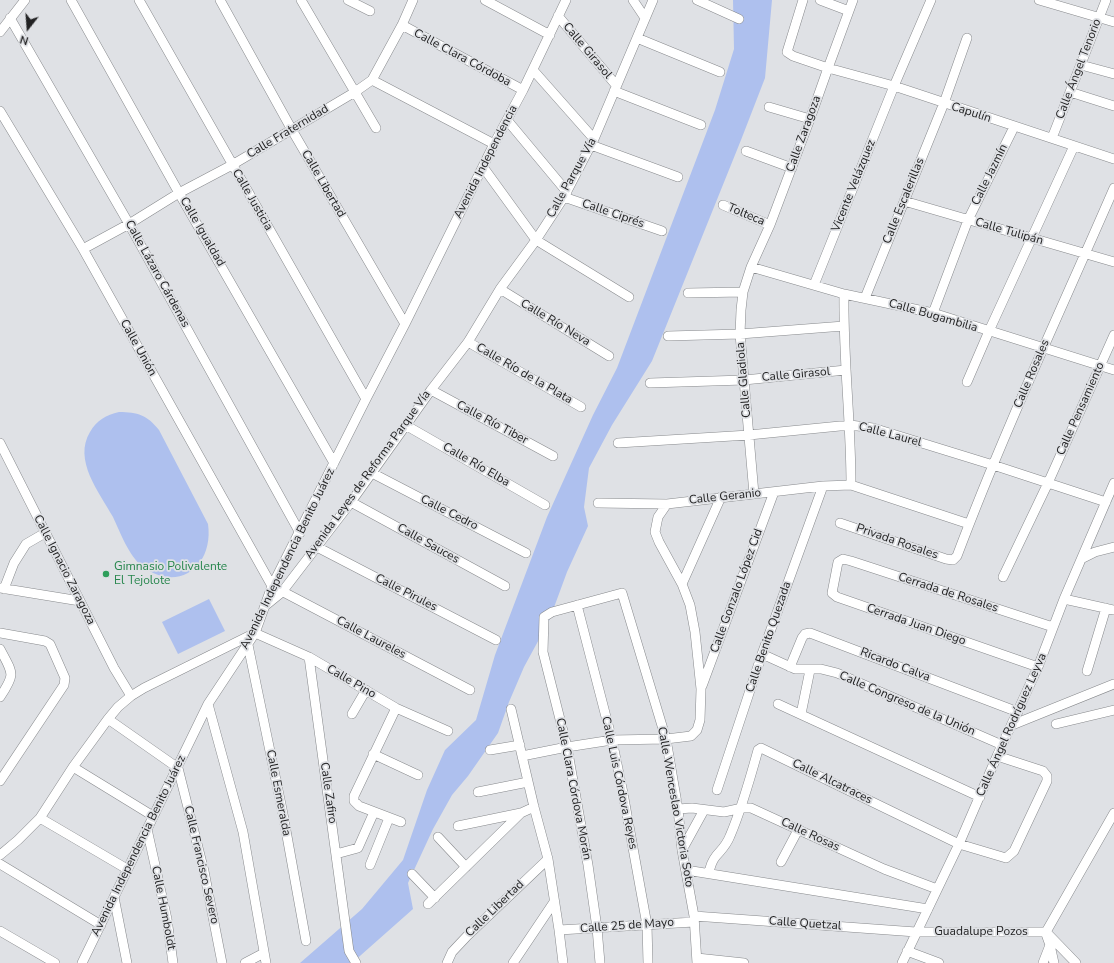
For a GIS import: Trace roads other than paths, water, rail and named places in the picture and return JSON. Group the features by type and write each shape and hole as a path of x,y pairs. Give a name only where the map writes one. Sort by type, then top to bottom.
{"street":[{"path":"0,32 25,0"},
{"name":"Calle Igualdad","path":"71,0 179,193 334,463"},
{"name":"Calle Justicia","path":"139,0 366,399"},
{"path":"301,0 376,128"},
{"path":"348,0 370,11"},
{"name":"Calle Fraternidad","path":"83,249 292,130 372,80 402,25 413,0"},
{"path":"485,0 550,35"},
{"name":"Avenida Independencia","path":"405,324 494,144 533,70 566,0"},
{"path":"633,0 645,18"},
{"name":"Calle Parque Vía","path":"453,362 468,342 500,289 536,240 566,195 592,142 653,0"},
{"path":"697,0 739,19"},
{"name":"Capulín","path":"803,0 787,52 794,56 828,68 894,86 1114,159"},
{"path":"820,0 849,11"},
{"name":"Calle Zaragoza","path":"751,267 770,225 792,168 853,0"},
{"name":"Vicente Velázquez","path":"814,285 894,86 931,0"},
{"path":"1039,0 1114,22"},
{"name":"Calle Ángel Tenorio","path":"1052,138 1106,0"},
{"name":"Calle Libertad","path":"224,2 292,130 405,324"},
{"name":"Calle Girasol","path":"558,16 615,88 701,125"},
{"name":"Calle Lázaro Cárdenas","path":"10,18 129,224 300,533"},
{"name":"Calle Clara Córdoba","path":"402,25 523,90"},
{"path":"637,38 720,72"},
{"name":"Calle Escalerillas","path":"865,298 944,103 967,38"},
{"path":"1081,65 1114,74"},
{"path":"533,70 592,142 678,177"},
{"path":"372,80 494,144"},
{"path":"1070,92 1114,106"},
{"path":"769,107 810,120"},
{"name":"Calle Unión","path":"0,112 83,249 272,586"},
{"path":"507,120 566,195"},
{"name":"Calle Jazmín","path":"933,313 968,220 1014,127"},
{"path":"967,382 1074,146"},
{"path":"746,151 792,168"},
{"path":"483,167 536,240 629,297"},
{"name":"Calle Rosales","path":"953,560 958,556 969,524 1042,348 1114,188"},
{"name":"Calle Ciprés","path":"566,195 662,232"},
{"name":"Calle Tulipán","path":"904,201 1114,262"},
{"name":"Tolteca","path":"723,205 770,225"},
{"name":"Calle Bugambilia","path":"751,267 844,294 933,313 1114,370"},
{"name":"Calle Gladiola","path":"751,267 743,292 740,334 754,494"},
{"name":"Calle Río Neva","path":"500,289 609,356"},
{"path":"688,293 743,292"},
{"path":"844,294 844,326 852,485 969,524"},
{"name":"Avenida Independencia Benito Juárez","path":"82,963 102,925 127,869 178,768 208,704 248,645 255,632 272,586 405,324"},
{"path":"668,336 740,334 844,326"},
{"name":"Calle Pensamiento","path":"1003,577 1048,483 1114,335"},
{"name":"Calle Río de la Plata","path":"468,342 581,407"},
{"name":"Avenida Leyes de Reforma Parque Vía","path":"266,605 282,592 317,547 453,362"},
{"name":"Calle Girasol","path":"650,383 744,380 846,370"},
{"name":"Calle Río Tiber","path":"431,390 553,456"},
{"name":"Calle Laurel","path":"618,443 749,435 850,425 873,428 1106,502"},
{"name":"Calle Río Elba","path":"407,426 545,505"},
{"name":"Calle Ignacio Zaragoza","path":"0,444 114,668 131,696"},
{"name":"Calle Cedro","path":"372,473 526,553"},
{"name":"Calle Ángel Rodríguez Leyva","path":"902,963 959,844 1038,667 1064,600 1114,483"},
{"name":"Calle Geranio","path":"598,503 667,504 823,486 852,485"},
{"name":"Calle Benito Quezada","path":"717,790 762,654 823,486"},
{"name":"Calle Gonzalo López Cid","path":"701,689 774,492"},
{"path":"682,584 721,497"},
{"name":"Calle Sauces","path":"351,502 505,586"},
{"path":"522,756 612,740 666,739 691,736 698,730 700,720 701,689 695,632 690,605 682,584 659,542 656,532 658,517 667,504"},
{"name":"Privada Rosales","path":"840,523 946,559 953,560"},
{"path":"45,533 26,544 14,563 2,588 80,601"},
{"name":"Calle Pirules","path":"317,547 496,640"},
{"path":"1082,558 1095,552 1114,547"},
{"name":"Cerrada de Rosales","path":"843,559 1053,627"},
{"name":"Cerrada Juan Diego","path":"843,559 838,562 832,588 832,593 837,597 1038,667"},
{"name":"Calle Laureles","path":"272,586 470,690"},
{"name":"Calle Wenceslao Victoria Soto","path":"544,617 552,612 622,594 666,739 678,810 682,850 694,919 697,961"},
{"path":"1064,600 1110,609 1087,671"},
{"name":"Calle Luis Córdova Reyes","path":"577,605 612,740 623,793 647,925 648,963"},
{"name":"Calle Clara Córdova Morán","path":"544,617 543,652 567,747 588,865 597,928 600,963"},
{"path":"0,855 18,840 40,818 73,767 118,707 131,696 144,688 255,632"},
{"name":"Calle Pino","path":"255,632 309,657 396,708 448,731"},
{"path":"0,633 45,641 50,644 65,678 64,686 0,781"},
{"name":"Ricardo Calva","path":"790,667 802,638 805,634 810,633 1018,712"},
{"name":"Calle Esmeralda","path":"248,645 284,814 306,941"},
{"path":"0,649 11,670 12,678 0,697"},
{"name":"Calle Congreso de la Unión","path":"762,654 795,669 821,669 837,673 1002,745"},
{"name":"Calle Zafiro","path":"309,657 349,952 356,963"},
{"path":"801,714 810,670"},
{"path":"1012,725 1114,684"},
{"path":"352,714 366,690"},
{"path":"208,704 242,832 266,963"},
{"path":"778,704 980,797"},
{"path":"396,708 354,796 354,801 359,806 401,822"},
{"path":"512,709 528,782 548,859 559,930 562,963"},
{"path":"1056,724 1114,710"},
{"path":"108,719 178,768"},
{"path":"490,750 520,745"},
{"name":"Calle Alcatraces","path":"742,808 758,750 761,748 959,844"},
{"path":"373,754 418,775"},
{"path":"959,844 1006,858 1014,851 1047,781 1047,776 1043,771 997,756"},
{"path":"73,767 153,816"},
{"name":"Calle Francisco Severo","path":"178,768 204,871 222,963"},
{"path":"478,792 528,782"},
{"path":"458,826 521,813 534,807"},
{"name":"Calle Rosas","path":"678,810 692,808 724,812 742,808 751,808 884,869 937,889"},
{"path":"709,873 716,856 726,846 742,808"},
{"path":"682,850 704,810"},
{"path":"336,854 358,848 374,812"},
{"path":"412,874 432,901 521,813"},
{"path":"1054,963 1046,932 1114,813"},
{"path":"40,818 127,869"},
{"path":"370,865 389,818"},
{"name":"Calle Humboldt","path":"147,829 167,919 174,963"},
{"path":"781,862 798,830"},
{"path":"438,837 466,867"},
{"name":"Calle Libertad","path":"447,963 452,952 548,859"},
{"path":"0,864 102,925"},
{"path":"686,870 928,908"},
{"path":"114,897 127,963"},
{"path":"513,963 554,902"},
{"name":"Calle 25 de Mayo","path":"559,930 647,925 694,919"},
{"name":"Calle Quetzal","path":"694,919 916,932"},
{"path":"0,931 55,963"},
{"name":"Guadalupe Pozos","path":"916,932 1046,932"},
{"path":"1046,932 1076,963"},
{"path":"1043,963 1050,946"},
{"path":"907,951 939,963"},
{"path":"245,963 264,952"},
{"path":"697,961 744,963"}],"place":[{"name":"Gimnasio Polivalente El Tejolote","path":"106,574"}]}
